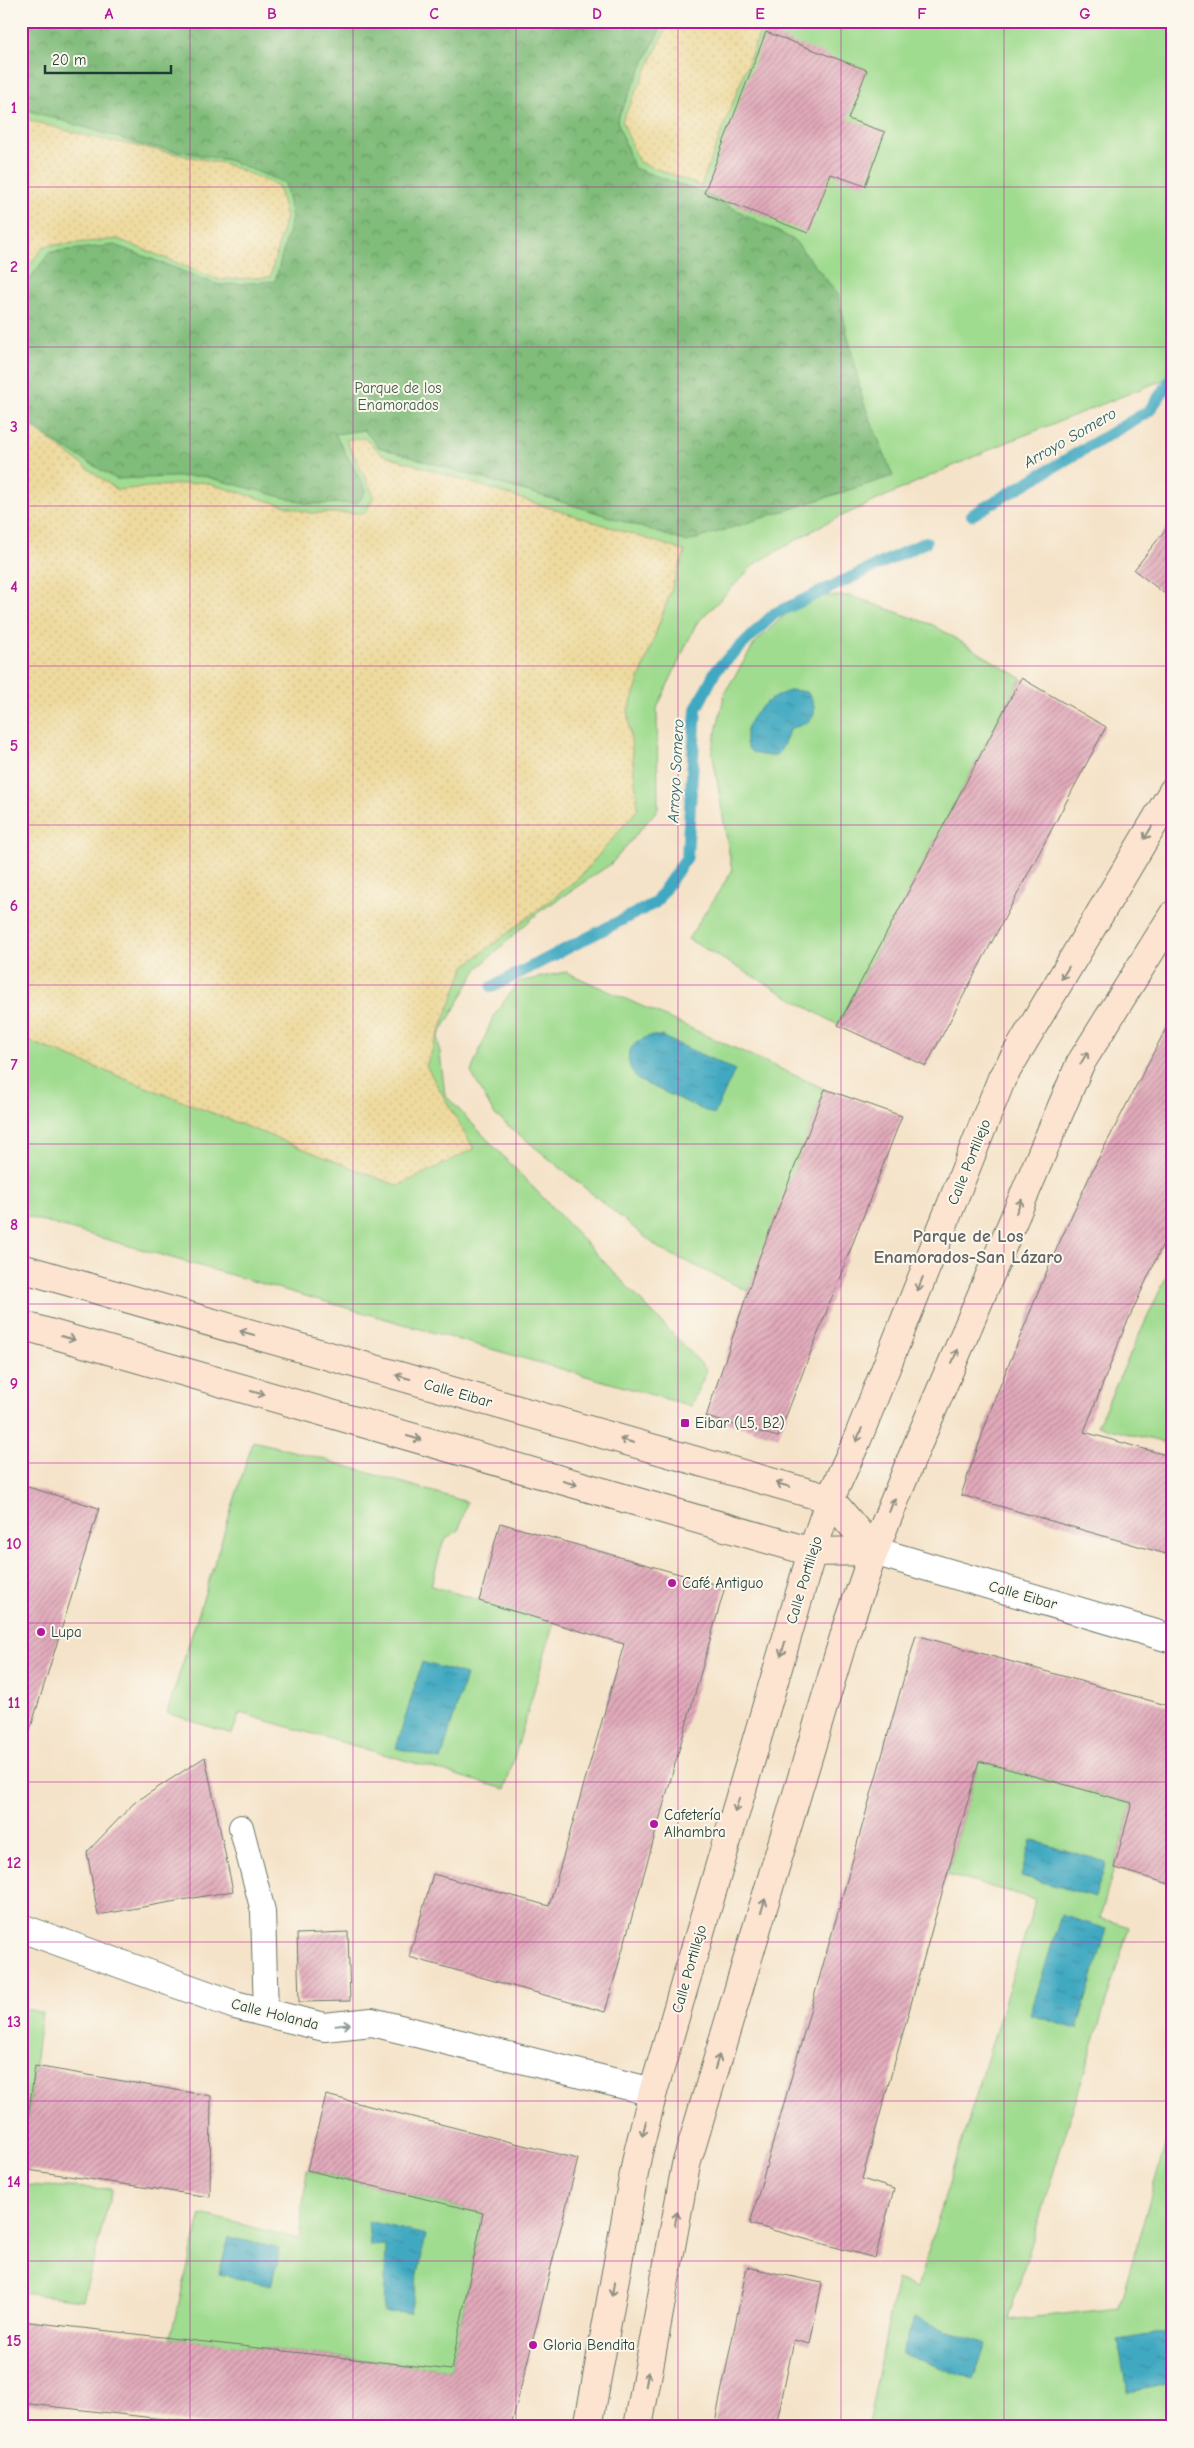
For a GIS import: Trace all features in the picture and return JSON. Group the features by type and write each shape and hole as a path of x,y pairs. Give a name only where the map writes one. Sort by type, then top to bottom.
{"main road":[{"name":"Calle Portillejo","path":"588,2427 637,2157 652,2092 812,1552 830,1499 857,1440 1002,1078 1173,791"},
{"path":"638,2427 686,2165 844,1636 874,1551 1080,1064 1173,916"},
{"name":"Calle Eibar","path":"21,1268 830,1499"},
{"name":"Calle Eibar","path":"21,1324 812,1552 874,1551"},
{"path":"830,1499 874,1551"}],"street":[{"name":"Calle Eibar","path":"874,1551 1173,1639"},
{"name":"Calle Holanda","path":"21,1928 235,2005 324,2027 372,2022 652,2092"}],"lane":[{"path":"241,1827 263,1911 273,2014"}],"green space":[{"name":"Parque de los Enamorados","path":"21,21 1173,21 1173,376 1005,443 919,481 822,525 755,564 696,624 657,708 658,809 611,864 539,912 478,968 438,1037 445,1095 707,1370 691,1406 21,1215"},
{"path":"21,21 664,21 617,120 634,168 704,193 794,240 838,294 863,401 893,476 687,542 582,508 378,447 364,430 335,434 366,490 358,503 308,504 203,476 116,479 55,442 21,416 21,290 50,252 115,245 219,285 275,281 292,218 285,183 228,160 142,145 21,108"},
{"path":"819,596 851,596 933,625 1021,678 838,1025 688,939 732,871 712,750 725,692 755,643 787,613"},
{"path":"566,972 825,1089 748,1291 660,1249 494,1114 471,1072 493,1017 518,982"},
{"path":"1173,1262 1173,1445 1097,1426"},
{"path":"253,1441 316,1457 467,1502 459,1529 443,1542 431,1586 554,1622 505,1789 240,1713 232,1734 167,1713"},
{"path":"979,1761 1132,1803 1100,1918 1129,1927 1008,2320 1119,2308 1173,2117 1173,2427 1086,2427 1086,2424 1069,2427 880,2427 868,2424 897,2280 917,2288 1036,1899 947,1875"},
{"path":"21,2007 42,2013 21,2166"},
{"path":"307,2170 483,2213 451,2370 170,2338 201,2214 299,2239"},
{"path":"21,2185 112,2189 83,2300 21,2293"}],"sand":[{"path":"670,21 764,21 701,186 639,162 622,121"},
{"path":"21,118 87,136 226,164 278,186 286,217 270,277 219,280 118,239 44,246 21,276"},
{"path":"21,419 117,490 203,482 310,513 366,513 374,495 346,440 365,438 381,454 685,551 628,711 638,809 579,878 465,966 426,1066 474,1149 398,1186 21,1038"}],"water":[{"path":"793,690 807,692 814,706 813,716 806,723 791,728 777,754 768,756 751,752 746,742 746,733 754,715 768,702"},
{"path":"650,1036 661,1036 735,1070 714,1115 638,1080 630,1066 629,1054 631,1048 636,1043"},
{"path":"422,1662 466,1675 441,1760 396,1748"},
{"path":"1031,1840 1106,1862 1095,1897 1021,1876"},
{"path":"1061,1915 1107,1929 1077,2029 1030,2015"},
{"path":"368,2221 426,2235 410,2313 384,2312 386,2245 370,2246"},
{"path":"229,2237 280,2249 271,2286 219,2274"},
{"path":"914,2318 986,2344 973,2380 901,2353"},
{"path":"1173,2331 1173,2384 1127,2392 1118,2340"}],"building":[{"path":"766,32 867,70 848,119 885,132 865,186 831,174 808,233 704,193"},
{"path":"1173,520 1173,600 1134,570"},
{"path":"1021,678 1106,727 926,1066 838,1025"},
{"path":"1173,1015 1173,1222 1125,1327 1084,1432 1173,1457 1173,1556 961,1495 995,1398 1051,1261 1092,1171"},
{"path":"825,1089 902,1116 778,1437 706,1417 759,1258"},
{"name":"Lupa","path":"21,1485 99,1508 22,1756 21,1755"},
{"path":"500,1523 725,1587 605,2012 409,1957 433,1874 549,1906 624,1644 479,1601"},
{"path":"916,1635 1173,1707 1173,1885 1114,1868 1132,1803 979,1761 862,2179 894,2189 875,2258 750,2224"},
{"path":"205,1757 233,1891 98,1915 87,1852 134,1803"},
{"path":"348,1932 350,2001 299,2002 297,1934"},
{"path":"35,2066 211,2096 210,2197 21,2169"},
{"path":"326,2095 578,2159 511,2427 234,2427 21,2403 21,2321 451,2370 483,2213 307,2170"},
{"path":"747,2267 822,2283 810,2344 794,2340 776,2427 714,2427"}],"waterway":[{"name":"Arroyo Somero","path":"972,515 1149,411 1173,377"},
{"name":"Arroyo Somero","path":"492,987 655,903 687,857 696,709 716,670 774,614 926,542"}],"place":[{"name":"Eibar (L5, B2)","path":"685,1423"},
{"name":"Café Antiguo","path":"672,1583"},
{"name":"Lupa","path":"41,1632"},
{"name":"Cafetería Alhambra","path":"654,1824"},
{"name":"Gloria Bendita","path":"533,2345"}],"district":[{"name":"Parque de Los Enamorados-San Lázaro","path":"968,1246"}]}
